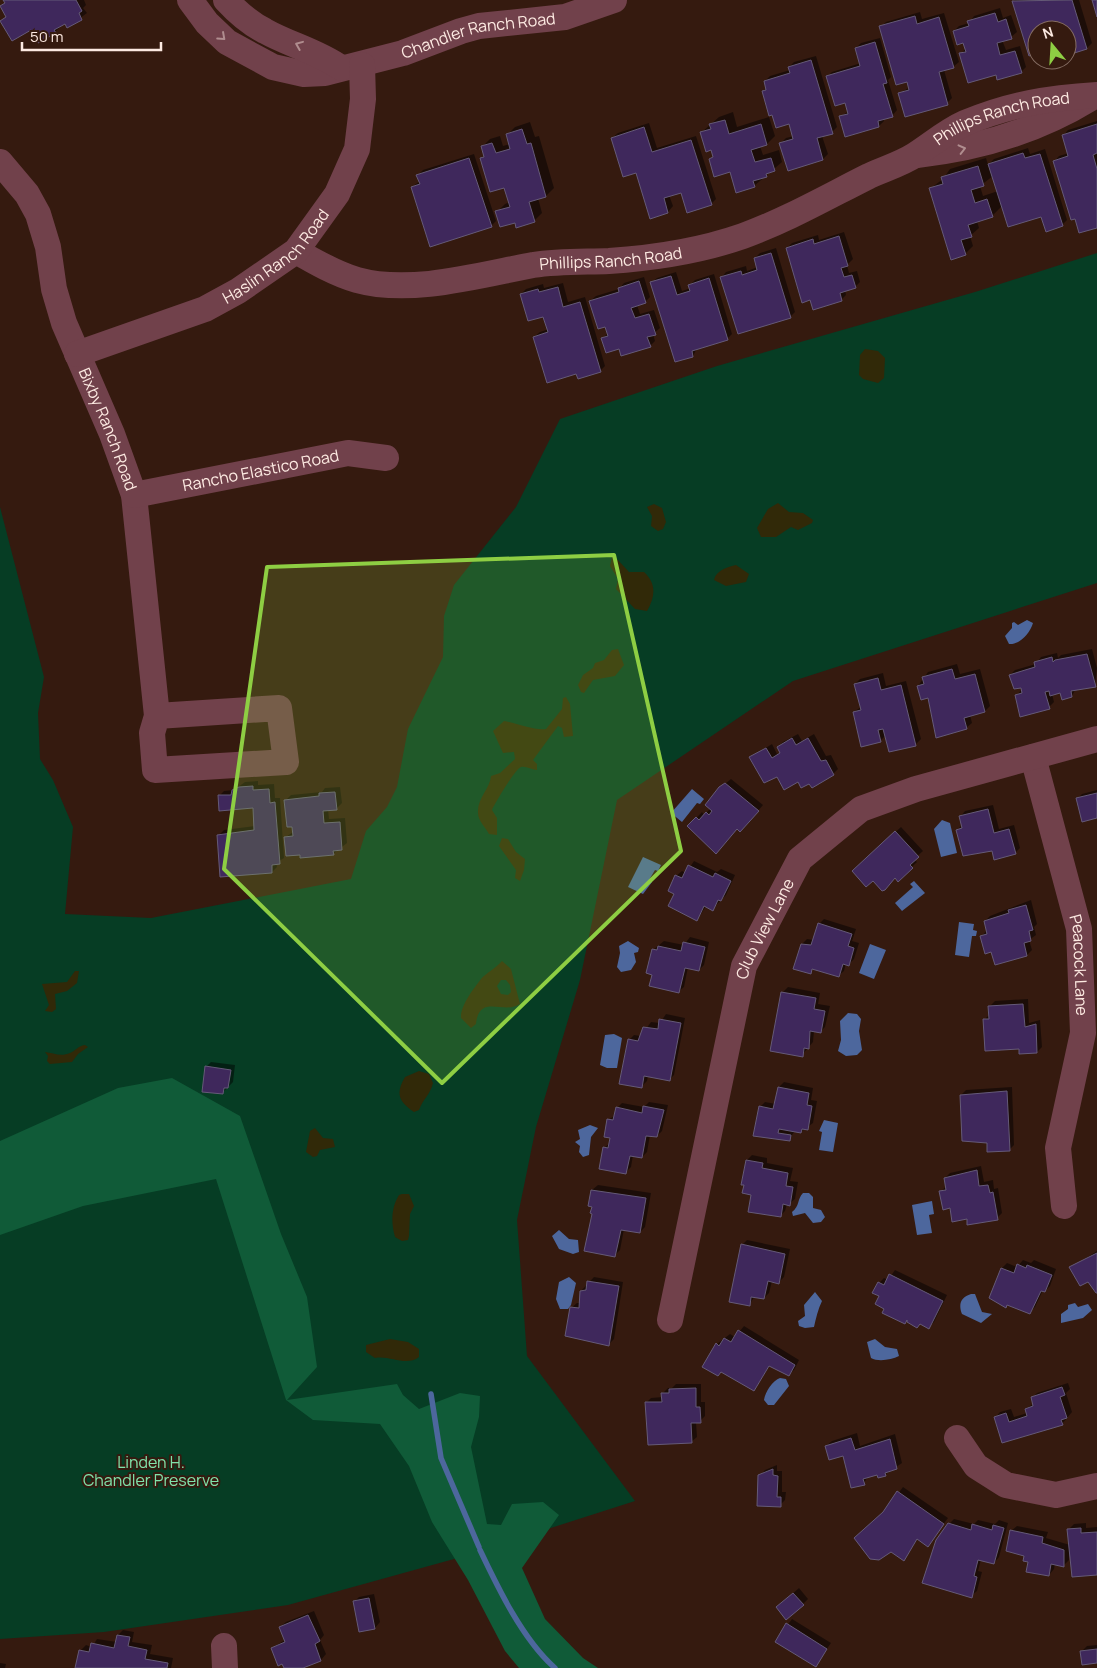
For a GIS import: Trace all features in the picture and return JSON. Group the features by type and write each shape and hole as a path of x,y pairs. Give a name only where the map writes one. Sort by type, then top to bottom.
{"street":[{"name":"Chandler Ranch Road","path":"190,0 207,23 227,42 273,67 304,74 325,73 403,53 461,30 479,26 565,17 614,0"},
{"path":"226,0 239,15 265,32 352,66"},
{"name":"Haslin Ranch Road","path":"78,354 205,309 238,291 296,251 337,194 357,149 363,98 352,66"},
{"name":"Phillips Ranch Road","path":"296,251 321,266 357,280 390,285 422,285 560,261 608,261 675,254 742,237 800,213 869,176 914,156 953,151 1013,135 1046,123 1096,95"},
{"name":"Bixby Ranch Road","path":"0,162 27,194 38,214 48,247 54,289 64,323 112,434 134,495 157,716 152,733 155,770 286,762 279,708 157,716"},
{"name":"Rancho Elastico Road","path":"134,495 348,453 386,458"},
{"name":"Club View Lane","path":"670,1320 744,966 800,859 861,809 916,789 1097,739"},
{"name":"Peacock Lane","path":"1033,757 1079,929 1084,1034 1058,1148 1064,1206"},
{"path":"957,1438 976,1466 1006,1485 1056,1495 1097,1486"}],"highlighted area":[{"path":"614,555 681,851 442,1083 224,869 267,567"}],"green space":[{"name":"Linden H. Chandler Preserve","path":"1097,253 1097,583 793,681 617,800 580,980 536,1127 517,1220 527,1356 635,1501 454,1559 288,1605 104,1632 0,1639 0,507 44,677 38,713 40,759 53,780 73,827 65,914 151,918 351,879 366,831 387,807 397,787 408,729 443,657 444,616 454,585 516,507 560,419 717,366 975,292"},
{"path":"172,1078 240,1116 281,1234 307,1297 317,1367 287,1400 397,1384 403,1395 419,1409 460,1393 480,1396 479,1417 471,1447 487,1524 501,1525 512,1504 543,1502 559,1515 522,1568 545,1619 583,1658 598,1668 519,1668 505,1651 468,1580 432,1522 409,1466 380,1424 313,1420 286,1400 216,1179 83,1206 0,1235 0,1141 118,1088"}],"sand":[{"path":"865,349 878,351 885,358 884,378 878,383 863,379 859,375 860,355"},
{"path":"778,503 789,512 803,513 813,520 812,523 798,530 791,527 776,537 761,537 757,528 768,509"},
{"path":"654,504 662,508 666,522 663,529 658,531 651,526 652,516 647,507"},
{"path":"612,557 618,560 629,572 644,572 651,581 653,596 647,611 635,609 616,589 618,579 610,566"},
{"path":"736,565 749,574 746,582 726,586 714,580 720,571"},
{"path":"618,649 624,665 615,676 593,680 584,693 581,692 578,685 583,675 593,668 595,663 604,660 612,650"},
{"path":"566,697 570,704 573,736 564,737 562,728 558,726 533,760 537,764 537,770 523,767 518,769 492,810 497,818 497,835 489,834 478,816 479,803 491,776 500,773 515,759 514,752 503,753 493,731 504,721 531,728 546,729 562,709 563,698"},
{"path":"502,838 508,839 516,852 525,859 520,881 515,878 516,870 499,846"},
{"path":"502,961 511,969 520,1004 514,1007 493,1006 482,1009 476,1024 471,1028 461,1018 465,1003 481,979","holes":["501,980 506,980 510,985 511,992 508,995 501,994 497,986"]},
{"path":"75,971 79,971 77,983 67,991 55,994 56,1009 52,1012 45,1011 49,1005 42,984 67,982"},
{"path":"85,1045 88,1047 78,1054 72,1062 50,1064 47,1061 48,1056 45,1052 60,1055 67,1054"},
{"path":"419,1071 429,1074 433,1083 419,1110 414,1112 405,1105 399,1093 405,1077"},
{"path":"315,1128 323,1138 333,1139 335,1147 320,1150 317,1156 313,1157 306,1152 310,1131"},
{"path":"409,1194 414,1206 410,1214 408,1240 402,1241 395,1237 392,1221 394,1205 399,1195"},
{"path":"390,1339 408,1342 419,1349 419,1357 414,1360 403,1361 375,1358 366,1352 366,1345"}],"water":[{"path":"1027,620 1033,623 1030,631 1017,643 1009,644 1005,636 1012,628 1012,623 1014,622 1018,625"},
{"path":"692,789 704,799 700,804 697,803 682,822 671,813"},
{"path":"942,820 950,823 957,853 941,857 934,829"},
{"path":"643,857 661,865 658,871 655,870 649,880 652,882 643,894 628,887"},
{"path":"914,881 925,893 902,911 895,903 913,887 910,884"},
{"path":"959,922 974,924 973,930 977,931 976,936 972,936 969,957 955,955"},
{"path":"628,941 639,948 638,952 634,953 636,962 631,970 621,972 617,967 620,953 619,946"},
{"path":"870,944 886,950 874,979 859,973"},
{"path":"848,1013 857,1014 861,1019 859,1031 862,1050 857,1055 846,1056 838,1051 841,1040 840,1021"},
{"path":"614,1034 622,1038 617,1068 607,1068 600,1065 605,1035"},
{"path":"824,1120 838,1123 833,1152 819,1150 822,1132 819,1131"},
{"path":"590,1125 598,1128 591,1137 589,1155 583,1157 579,1152 580,1146 575,1142 580,1139 578,1130"},
{"path":"803,1193 809,1193 813,1197 813,1208 821,1210 825,1217 821,1222 813,1223 805,1213 793,1216 792,1212"},
{"path":"932,1201 934,1214 929,1215 932,1233 917,1235 912,1205"},
{"path":"559,1230 569,1239 578,1240 579,1252 573,1254 559,1249 552,1236"},
{"path":"569,1277 576,1283 571,1305 568,1309 560,1309 556,1299 559,1282"},
{"path":"815,1292 822,1301 814,1327 805,1328 799,1326 798,1321 805,1316 804,1305"},
{"path":"971,1294 975,1294 982,1312 992,1314 981,1323 962,1314 961,1301"},
{"path":"1075,1303 1078,1307 1088,1304 1092,1310 1083,1318 1061,1323 1061,1314 1068,1309 1068,1305"},
{"path":"875,1339 885,1347 897,1349 899,1356 885,1360 871,1358 867,1342"},
{"path":"780,1378 786,1379 789,1386 774,1405 768,1405 764,1400 766,1393 772,1384"}],"building":[{"path":"3,0 76,0 82,11 79,13 82,20 67,28 65,24 54,30 56,33 38,43 31,30 12,41 0,21 6,17 0,6 5,3"},
{"path":"1072,0 1087,49 1077,52 1077,20 1027,20 1027,50 1012,1"},
{"path":"1092,0 1097,0 1097,17"},
{"path":"995,13 998,22 1006,19 1012,39 997,43 1000,55 1015,51 1022,73 997,80 996,75 968,83 959,53 966,52 963,43 957,45 953,31 969,26 967,21"},
{"path":"915,16 917,24 939,17 954,68 939,72 948,105 905,117 898,93 909,90 907,82 896,85 879,26"},
{"path":"875,42 887,83 883,84 893,117 878,121 879,127 845,137 839,116 848,114 845,103 835,106 826,76 860,66 855,48"},
{"path":"811,60 833,134 817,138 823,160 788,171 779,143 793,139 789,124 776,128 772,115 769,116 762,91 766,90 764,81 790,73 788,67"},
{"path":"725,120 729,134 761,124 767,145 751,150 755,162 771,158 775,171 766,174 767,177 753,181 755,187 736,193 730,172 714,177 709,159 713,157 711,150 706,152 700,132 711,129 709,124"},
{"path":"1097,124 1097,153 1093,155 1097,169 1097,228 1079,233 1075,219 1071,220 1053,161 1068,156 1062,135"},
{"path":"644,127 652,152 691,140 712,205 687,213 681,193 664,198 668,213 650,219 636,173 623,177 611,138"},
{"path":"522,129 527,144 531,143 546,197 529,202 535,222 516,228 515,223 500,227 495,211 510,207 504,188 490,192 480,158 484,157 481,146 492,143 496,153 510,149 506,134"},
{"path":"1023,153 1025,158 1040,154 1063,226 1046,232 1041,217 1008,227 988,164"},
{"path":"469,158 492,227 430,247 411,187 420,184 416,175"},
{"path":"978,166 984,186 971,190 975,203 987,199 993,217 968,225 972,237 961,240 966,255 951,260 929,188 943,184 941,177"},
{"path":"839,236 848,266 841,268 844,277 852,275 856,288 840,293 842,301 813,310 810,300 802,303 786,248 813,239 814,244"},
{"path":"771,253 791,318 738,334 720,277 741,271 742,275 757,270 754,258"},
{"path":"671,276 677,295 690,291 688,285 709,278 728,340 692,351 693,357 675,362 650,282"},
{"path":"639,281 646,303 631,308 635,318 649,314 656,335 647,337 651,347 621,356 619,349 606,353 601,338 608,336 605,327 598,329 589,301 619,292 618,288"},
{"path":"558,287 563,307 580,302 601,372 578,379 576,374 547,383 533,337 548,332 543,317 528,321 520,294 538,289 539,292"},
{"path":"1087,654 1096,687 1071,691 1072,697 1062,700 1060,693 1050,696 1049,691 1045,692 1050,709 1020,717 1015,695 1022,693 1021,688 1014,689 1009,675 1035,667 1034,662 1052,657 1053,662"},
{"path":"952,669 955,679 975,674 985,712 964,718 967,729 936,738 928,698 921,700 917,686 924,684 922,677"},
{"path":"878,678 881,690 901,685 916,746 889,752 883,729 878,730 881,742 861,747 853,712 861,710 854,684"},
{"path":"792,738 796,745 808,738 821,761 826,760 834,775 812,788 809,784 801,788 798,782 784,790 777,777 764,783 749,757 766,748 772,758 780,753 777,747"},
{"path":"725,783 759,811 740,832 737,829 716,854 687,826 696,817 699,820 706,812 709,815 712,811 705,805 719,787"},
{"path":"253,786 253,790 269,789 270,803 275,802 280,864 272,865 272,873 220,877 217,835 254,830 253,808 219,811 218,795 231,795 232,790 239,787"},
{"path":"335,792 337,810 323,811 324,823 340,822 342,850 333,851 334,855 300,858 300,855 286,856 284,837 293,836 292,827 287,827 284,800"},
{"path":"1097,793 1097,818 1082,822 1076,798"},
{"path":"988,809 994,833 1009,829 1016,854 994,860 992,851 963,856 956,830 962,828 959,816"},
{"path":"895,831 919,857 910,865 913,868 898,882 895,878 885,890 882,891 873,881 866,887 852,871"},
{"path":"688,865 713,877 715,873 731,881 721,901 718,900 713,911 704,906 697,921 668,906 674,894 668,891 675,875 682,878"},
{"path":"1026,905 1033,930 1029,931 1031,941 1024,943 1027,956 995,965 991,952 985,954 980,936 987,934 984,921 1009,913 1008,910"},
{"path":"818,923 852,934 848,946 854,948 849,966 843,964 839,977 812,969 811,974 793,969 801,944 811,945"},
{"path":"683,942 705,947 699,971 685,968 679,993 649,986 652,975 646,973 652,949 657,950 658,946 681,951"},
{"path":"781,992 816,998 814,1009 825,1011 821,1033 810,1031 809,1049 804,1048 803,1057 770,1051"},
{"path":"1023,1004 1025,1027 1036,1024 1037,1053 1019,1054 1019,1049 985,1051 983,1019 989,1019 988,1006"},
{"path":"659,1019 681,1023 670,1081 644,1076 642,1088 619,1084 628,1039 638,1041 643,1027 658,1029"},
{"path":"205,1066 231,1070 228,1088 224,1088 223,1094 202,1092"},
{"path":"778,1087 809,1093 807,1105 812,1106 808,1130 802,1129 801,1133 779,1129 778,1133 791,1135 790,1141 753,1136 759,1106 773,1109"},
{"path":"1007,1091 1010,1151 987,1152 987,1143 962,1141 960,1095"},
{"path":"643,1106 664,1110 657,1137 646,1136 642,1158 630,1156 626,1174 599,1169 603,1147 608,1148 610,1138 604,1137 607,1119 613,1120 616,1107 642,1113"},
{"path":"746,1160 763,1163 762,1168 788,1173 786,1186 793,1187 790,1206 783,1204 781,1217 748,1212 751,1195 742,1193 744,1185 741,1185"},
{"path":"977,1170 979,1186 988,1185 990,1193 993,1192 998,1220 967,1225 967,1219 952,1222 950,1208 943,1210 939,1191 946,1190 944,1178"},
{"path":"591,1190 646,1198 640,1233 621,1230 615,1257 584,1251 592,1214 590,1213 592,1207 588,1206"},
{"path":"741,1244 785,1254 779,1284 768,1281 764,1299 751,1297 750,1306 729,1302"},
{"path":"1097,1253 1096,1293 1088,1282 1080,1286 1069,1267"},
{"path":"1017,1264 1026,1268 1027,1265 1052,1275 1045,1292 1041,1291 1030,1314 1007,1305 1006,1308 989,1298 1001,1268 1014,1273"},
{"path":"889,1274 943,1301 929,1329 920,1324 917,1328 907,1322 907,1320 905,1324 882,1313 884,1309 875,1304 879,1296 872,1293 878,1282 884,1285"},
{"path":"587,1281 619,1286 609,1346 565,1336 570,1307 579,1308 580,1291 586,1290"},
{"path":"738,1330 795,1365 789,1376 769,1366 754,1391 721,1372 718,1376 702,1367 716,1343 719,1346 724,1338 731,1342"},
{"path":"1062,1387 1065,1395 1060,1397 1067,1418 1061,1420 1063,1425 1002,1443 994,1417 1006,1413 1009,1422 1027,1416 1025,1409 1033,1406 1031,1397"},
{"path":"696,1388 696,1407 700,1407 701,1423 691,1423 692,1443 648,1445 645,1402 662,1402 661,1393 669,1393 669,1389"},
{"path":"851,1438 855,1450 890,1439 897,1469 885,1473 886,1476 878,1478 877,1475 863,1479 865,1485 851,1488 843,1456 829,1460 825,1446"},
{"path":"773,1469 773,1475 778,1476 777,1497 781,1497 781,1507 757,1506 758,1475"},
{"path":"897,1491 944,1524 928,1547 917,1539 904,1561 891,1552 879,1560 870,1559 854,1538 883,1512"},
{"path":"948,1523 971,1530 972,1524 992,1530 993,1525 1004,1528 994,1564 978,1560 974,1576 977,1577 972,1598 922,1583 936,1540"},
{"path":"1081,1528 1081,1533 1097,1532 1097,1575 1072,1577 1067,1529"},
{"path":"1010,1530 1043,1537 1042,1543 1064,1550 1064,1567 1051,1564 1049,1576 1026,1572 1028,1562 1023,1561 1024,1556 1006,1551"},
{"path":"793,1593 804,1605 786,1620 776,1607"},
{"path":"369,1598 375,1629 359,1632 353,1601"},
{"path":"308,1615 320,1641 315,1644 321,1661 303,1668 284,1668 282,1664 278,1666 271,1648 285,1642 279,1627"},
{"path":"786,1623 827,1649 816,1667 775,1642"},
{"path":"117,1635 130,1637 128,1646 147,1650 145,1659 168,1663 167,1668 75,1668 79,1650 89,1652 91,1643 114,1648"},
{"path":"1097,1649 1097,1663 1082,1665 1080,1651"}],"waterway":[{"path":"431,1394 441,1458 479,1547"},
{"path":"480,1550 512,1613 532,1643 555,1668"}]}
